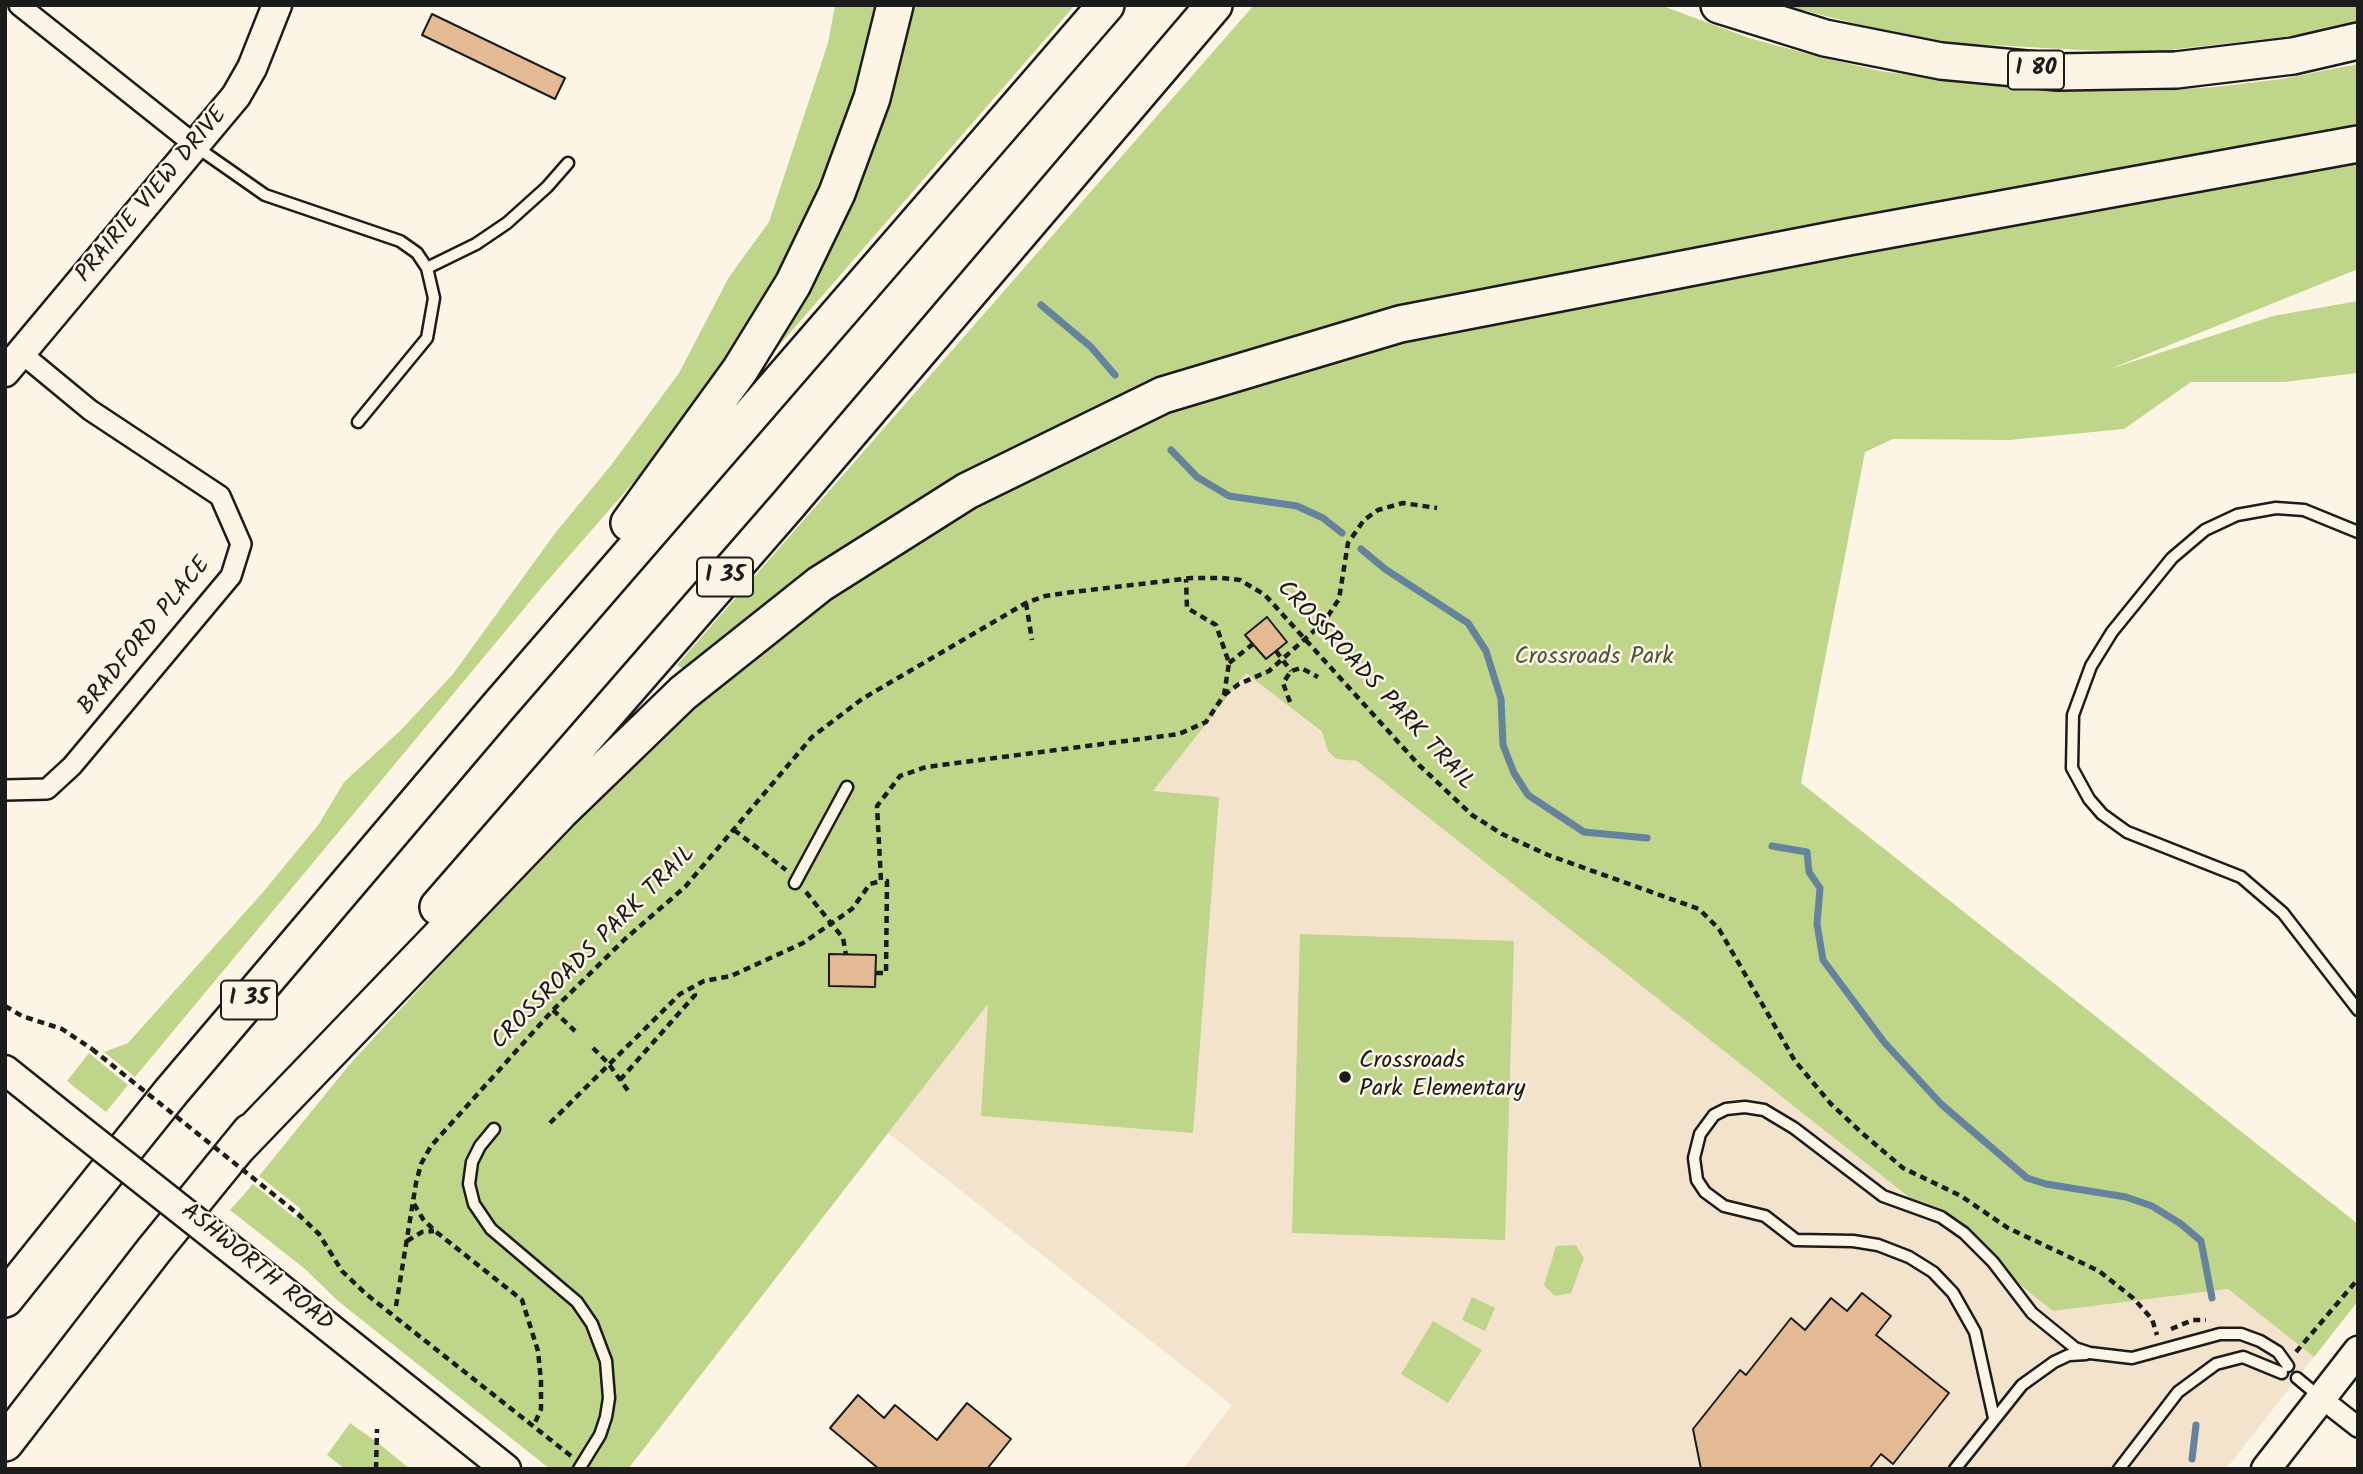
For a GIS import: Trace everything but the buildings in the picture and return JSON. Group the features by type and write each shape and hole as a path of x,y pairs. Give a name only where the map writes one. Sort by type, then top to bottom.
{"highway":[{"path":"498,707 740,370 793,284 846,170 872,98 895,5"},
{"name":"I 35","path":"5,1299 171,1092 498,707 1106,5"},
{"name":"I 35","path":"5,1443 154,1250 416,932 797,495 1214,5"},
{"name":"I 80","path":"1719,5 1825,38 1941,61 2058,72 2176,70 2292,56 2358,41"},
{"path":"236,1149 560,812 682,693 820,584 968,491 1163,395 1400,324 1807,245 2358,144"}],"main road":[{"name":"PRAIRIE VIEW DRIVE","path":"13,363 242,87 277,5"},
{"name":"ASHWORTH ROAD","path":"5,1070 506,1469"},
{"path":"2266,1469 2358,1351"}],"street":[{"path":"19,5 195,145"},
{"name":"BRADFORD PLACE","path":"5,790 47,789 72,766 231,576 241,544 220,496 13,363"},
{"path":"2321,1398 2358,1427"}],"lane":[{"path":"195,145 265,195 400,241 416,253 427,268 434,298 426,338 358,422"},
{"path":"427,268 476,244 507,223 547,187 568,163"},
{"path":"2358,532 2304,510 2276,508 2237,515 2205,530 2172,558 2112,632 2091,666 2073,715 2072,768 2089,799 2102,814 2127,832 2241,877 2283,913 2358,1010"},
{"path":"796,881 847,787"},
{"path":"1994,1418 1975,1332 1953,1293 1933,1272 1909,1257 1878,1245 1853,1241 1796,1240 1765,1216 1724,1206 1705,1192 1697,1180 1694,1158 1700,1134 1714,1115 1726,1109 1745,1107 1764,1110 1794,1128 1883,1195 1941,1217 1964,1233 1993,1262 2018,1297 2050,1330 2075,1348 2090,1353"},
{"path":"494,1129 480,1146 472,1162 469,1184 474,1204 491,1229 577,1302 593,1324 606,1361 609,1398 606,1416 600,1435 579,1468"},
{"path":"1955,1469 2022,1385 2069,1354 2090,1353 2132,1358 2220,1334 2241,1334 2278,1352 2285,1369 2243,1357 2217,1364 2200,1374 2178,1392 2119,1469"},
{"path":"2297,1378 2321,1398"}],"path":[{"path":"881,881 877,806 889,786 911,770 1179,734 1206,722 1224,695 1240,684 1269,671 1324,622 1339,599 1345,552 1364,520 1378,510 1403,503 1437,508"},
{"name":"CROSSROADS PARK TRAIL","path":"396,1306 421,1164 431,1146 553,1010 625,939 672,902 785,766 832,720 1026,603 1045,596 1186,579 1222,578 1253,586 1419,765 1456,802 1484,823 1548,855 1699,909 1726,940 1795,1061 1831,1104 1862,1133 1903,1168 1961,1196 2008,1228 2099,1271 2146,1312 2152,1319 2157,1335"},
{"path":"1186,579 1187,608 1216,625 1229,663 1224,695"},
{"path":"1026,603 1032,640"},
{"path":"1229,663 1253,644"},
{"path":"1276,651 1291,671"},
{"path":"1290,702 1283,683 1291,671 1301,668 1318,677"},
{"path":"734,830 796,881 843,938 846,955"},
{"path":"550,1123 673,1000 692,987 786,953 852,909 870,884 887,881 886,973 876,972"},
{"path":"620,1080 695,995 692,987"},
{"path":"5,1006 22,1016 62,1029 92,1049 298,1214 319,1234 342,1271 356,1285 534,1425 570,1455 579,1468"},
{"path":"553,1010 575,1031"},
{"path":"593,1048 608,1063 629,1092"},
{"path":"413,1203 435,1231 498,1278 522,1300 538,1351 541,1381 541,1409 534,1425"},
{"path":"406,1242 422,1232 435,1231"},
{"path":"2298,1353 2358,1279"},
{"path":"376,1469 377,1429"}],"shaded area":[{"name":"Crossroads Park Elementary","path":"1245,672 2053,1311 2228,1289 2314,1357 2226,1469 1183,1469 1232,1405 888,1133"}],"green space":[{"path":"835,5 883,5 835,159 784,264 729,356 664,447 542,587 135,1077 104,1052 128,1043 264,891 319,824 344,782 400,731 453,674 556,532 612,464 679,373 729,277 769,222 828,43"},
{"path":"909,5 1075,5 743,387"},
{"path":"1254,5 1660,5 1749,38 1880,71 2013,88 2154,91 2216,87 2281,79 2358,64 2358,130 1212,364 686,671 677,665"},
{"path":"1783,5 2358,5 2358,23 2283,37 2151,52 2080,50 1957,43 1895,34"},
{"name":"Crossroads Park","path":"2358,156 2358,269 2110,369 2273,316 2358,301 2358,373 2284,382 2191,382 2124,429 2009,440 1893,439 1865,452 1801,783 2358,1224 2358,1301 2314,1357 2228,1289 2053,1311 1357,761 1336,759 1328,751 1322,732 1246,673 1153,791 1219,797 1193,1133 981,1116 988,1004 628,1469 550,1469 338,1301 305,1269 230,1210 253,1184 295,1218 301,1209 259,1176 350,1064 474,929 468,923 702,689 914,537 1136,421 1423,328"},
{"path":"1300,934 1514,941 1505,1240 1292,1233"},
{"path":"89,1053 128,1085 106,1112 67,1081"},
{"path":"1576,1245 1584,1258 1571,1293 1555,1296 1544,1285 1556,1246"},
{"path":"1472,1297 1495,1308 1485,1331 1462,1320"},
{"path":"1433,1321 1482,1350 1448,1403 1401,1374"},
{"path":"350,1423 410,1469 345,1469 327,1455"}],"waterway":[{"path":"1041,305 1091,347 1115,375"},
{"path":"1171,450 1197,477 1229,496 1297,506 1323,518 1342,533"},
{"path":"1361,549 1385,569 1468,623 1486,651 1501,699 1503,745 1514,773 1528,795 1584,832 1647,838"},
{"path":"1772,846 1807,852 1809,872 1820,888 1817,924 1823,960 1884,1042 1941,1104 2027,1178 2046,1184 2126,1197 2152,1206 2181,1224 2201,1241 2212,1298"},
{"path":"2192,1459 2196,1425"}],"place":[{"name":"Crossroads Park Elementary","path":"1345,1077"}]}
